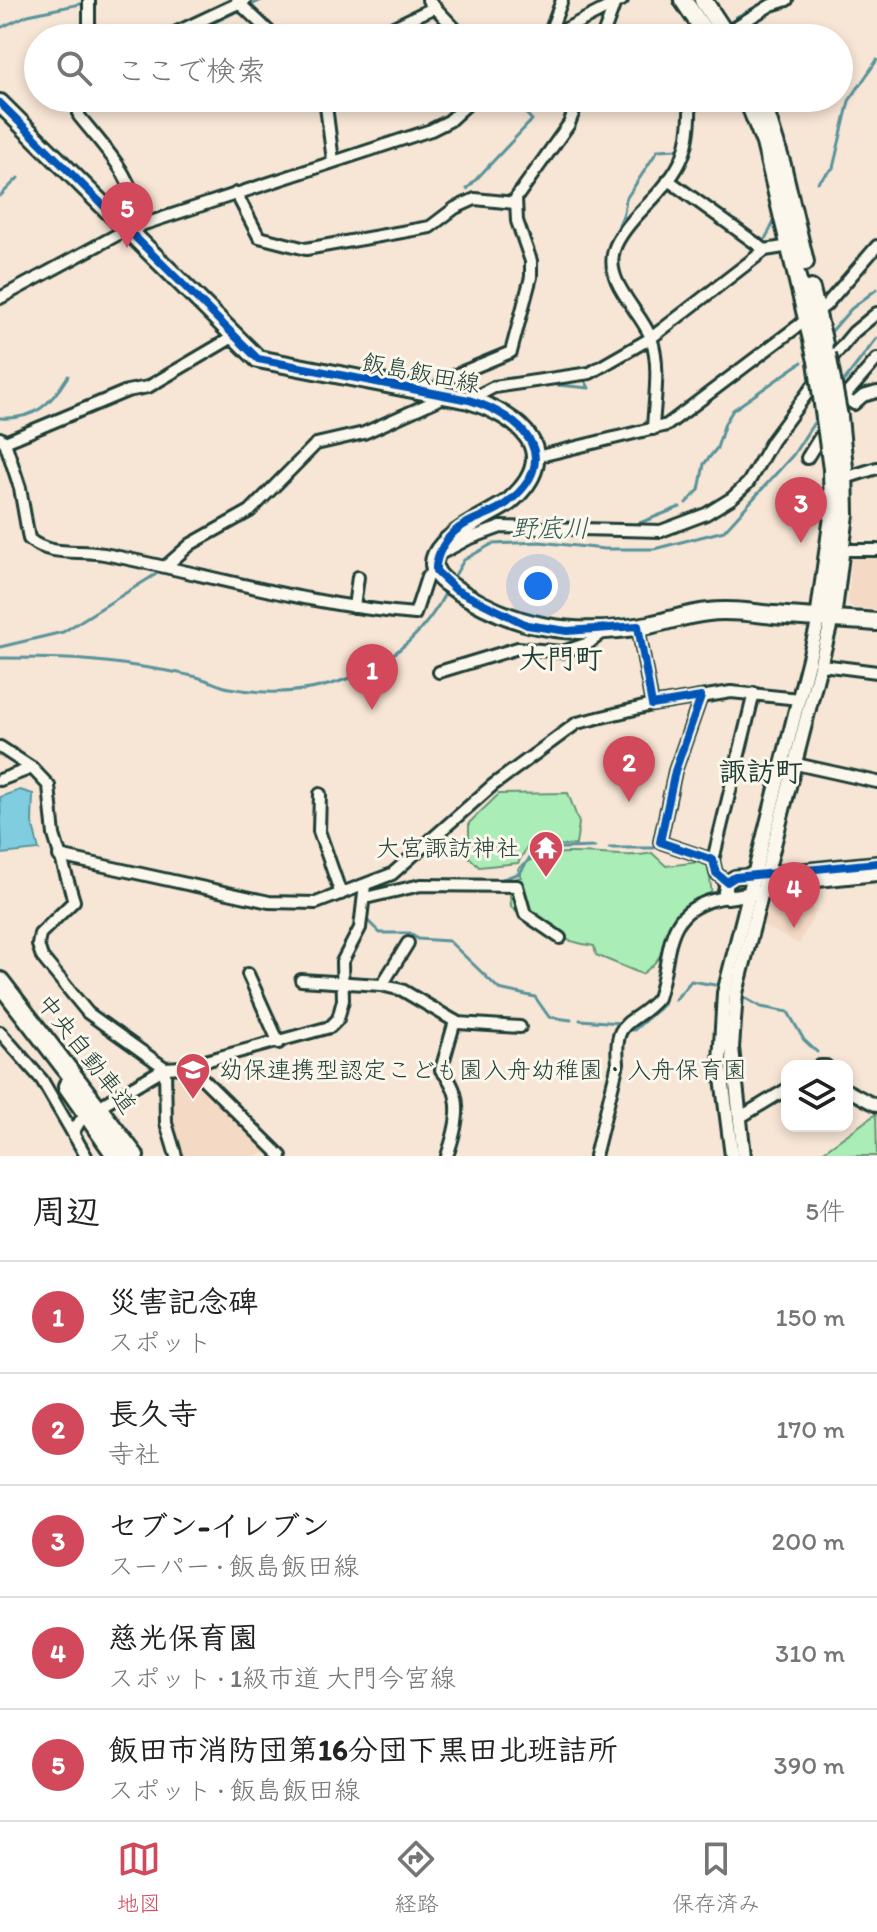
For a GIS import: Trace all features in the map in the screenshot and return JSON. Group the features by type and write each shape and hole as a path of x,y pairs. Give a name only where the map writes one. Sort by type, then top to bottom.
{"highway":[{"name":"中央自動車道","path":"0,982 134,1156"},
{"name":"中央自動車道","path":"0,1001 75,1096 117,1156"}],"main road":[{"path":"683,0 707,24"},
{"path":"703,0 714,24"},
{"name":"飯島飯田線","path":"0,103 133,228 233,337 258,359 469,400 512,419 532,439 536,457"},
{"path":"753,112 765,143 822,357 840,471 842,550 826,619"},
{"path":"765,112 782,165 811,316"},
{"path":"536,457 525,484 516,495 501,508 454,532 438,568 456,590 527,625 567,631 638,626 709,611 877,622"},
{"path":"826,619 833,516 840,471"}],"street":[{"path":"89,0 89,24"},
{"path":"553,24 562,0"},
{"path":"741,24 771,5 787,0"},
{"path":"193,24 240,1 262,24"},
{"path":"396,24 431,4 450,24"},
{"path":"574,24 611,4"},
{"path":"606,24 611,4"},
{"path":"79,112 121,168 138,200 133,228"},
{"path":"327,112 333,161"},
{"path":"0,298 133,228 431,130 459,112"},
{"path":"166,566 191,544 250,511 316,444 364,433 436,396 448,378 506,357 511,352 531,277 531,261 515,203 569,124 574,112"},
{"path":"653,429 656,385 651,338 619,284 614,269 614,250 634,218 668,180 691,135 690,112"},
{"path":"668,180 765,250"},
{"path":"236,193 259,237 306,249 430,227 455,208 475,199 515,203"},
{"path":"469,400 494,387 590,373 651,338 765,250 790,246"},
{"path":"536,457 667,425 811,316 850,280 877,246"},
{"path":"233,337 148,387 127,391 3,442 20,488 29,539 42,550 93,552 354,607 415,614 427,577 468,539 501,527 661,531 706,514 732,498 748,483 772,441 836,350 877,313"},
{"path":"807,458 844,397 877,359"},
{"path":"844,397 854,404 863,396 877,392"},
{"path":"840,471 877,468"},
{"path":"842,550 877,550"},
{"path":"354,607 358,577"},
{"path":"759,876 796,764 822,665 826,619"},
{"path":"732,1156 720,1062 721,1018 755,893 799,699 826,619"},
{"path":"638,626 652,705"},
{"path":"439,672 443,668 518,648 562,652 589,643 606,630"},
{"path":"822,665 877,672"},
{"path":"59,856 285,904 316,903 392,874 493,785 577,723 701,697 754,693 799,699"},
{"path":"754,693 713,860 716,873 727,882 877,863"},
{"path":"701,697 675,771 660,842 713,860"},
{"path":"0,747 32,768 49,786 59,856 74,901 40,934 38,945 42,957 88,1013 165,1068"},
{"path":"796,764 877,782"},
{"path":"0,780 32,768"},
{"path":"320,794 319,831 341,894"},
{"path":"595,1156 618,1063 616,1047 624,1022 658,998 670,936 679,921 693,908 727,897 755,893 778,884 877,874"},
{"path":"727,882 727,897"},
{"path":"105,1103 165,1068 183,1067 330,1027 338,1019 345,982 342,962 360,928 365,885"},
{"path":"365,898 421,885 517,886 525,914 560,938"},
{"path":"744,1156 732,1048 734,1007 755,893"},
{"path":"382,985 408,943"},
{"path":"248,974 279,1043"},
{"path":"301,980 382,985 402,990 455,1021 481,1027 520,1027"},
{"path":"447,1156 457,1128 459,1110 449,1078 441,1070 455,1021"},
{"path":"0,1032 42,1080 86,1156"},
{"path":"183,1067 197,1073 281,1156"},
{"path":"165,1068 166,1123 176,1156"},
{"path":"739,1118 781,1093"},
{"path":"853,1093 877,1106"},
{"path":"73,1133 80,1121"}],"shaded area":[{"path":"852,554 877,555 877,609 854,608 848,603"},
{"path":"809,897 808,905 816,911 799,944 762,925 769,905 776,899"},
{"name":"幼保連携型認定こども園入舟幼稚園・入舟保育園","path":"177,1074 195,1080 268,1151 256,1156 182,1156 169,1122 169,1076"}],"green space":[{"path":"568,793 579,823 576,845 528,846 518,863 479,867 469,857 469,823 499,794"},
{"path":"563,853 652,853 666,866 708,861 712,896 681,914 654,964 642,974 596,955 594,946 560,938 539,928 511,907 509,880 521,877 518,869 530,860"},
{"path":"876,1114 877,1156 817,1156 853,1132"}],"water":[{"path":"20,790 33,794 32,822 39,850 2,854 0,797"}],"waterway":[{"path":"247,7 262,0"},
{"path":"736,17 769,0"},
{"path":"0,28 28,15 85,3"},
{"path":"546,24 555,4"},
{"path":"211,24 238,11"},
{"path":"853,95 877,60"},
{"path":"467,189 532,120 525,112"},
{"path":"818,182 833,168 846,112"},
{"path":"609,249 624,213 626,199 658,150 677,149 682,143"},
{"path":"0,196 18,178"},
{"path":"763,243 773,224"},
{"path":"745,260 756,250"},
{"path":"831,332 851,309 877,289"},
{"path":"652,328 669,318"},
{"path":"633,342 645,335"},
{"name":"野底川","path":"840,386 877,338"},
{"path":"686,503 699,490 704,464 717,448 733,410 802,362"},
{"path":"0,418 23,416 41,408 68,376"},
{"path":"547,384 589,388 583,377"},
{"path":"468,394 487,385"},
{"name":"野底川","path":"451,582 464,560 492,544 540,542 604,549 654,549 724,531 793,455 817,418"},
{"path":"632,526 680,507"},
{"path":"0,647 63,632 161,571"},
{"name":"野底川","path":"0,658 107,662 181,673 229,688 261,692 293,691 325,686 382,662 407,643 428,620 446,592"},
{"path":"500,880 520,873 535,849 595,847"},
{"path":"609,848 654,848"},
{"path":"366,919 380,933 410,933 418,939 449,941 499,989 535,997 549,1017 571,1020"},
{"path":"675,1000 691,981 715,985"},
{"path":"743,997 761,1007 788,1012 804,1040 817,1052"},
{"path":"628,1029 634,1030 664,1004"},
{"path":"580,1020 620,1023"}],"cycle path":[{"path":"0,103 258,359 469,400 505,416 519,427 530,440 535,454 533,470 524,486 501,507 453,533 440,551 436,571 456,590 527,625 567,631 638,626 652,705 701,697 675,771 660,842 713,860 716,873 727,882 735,877 877,863"}],"place":[{"name":"飯田市消防団第16分団下黒田北班詰所","path":"127,248"},
{"name":"セブン-イレブン","path":"801,543"},
{"name":"災害記念碑","path":"372,710"},
{"name":"長久寺","path":"629,802"},
{"name":"大宮諏訪神社","path":"546,879"},
{"name":"慈光保育園","path":"794,928"},
{"name":"幼保連携型認定こども園入舟幼稚園・入舟保育園","path":"193,1101"}],"district":[{"name":"大門町","path":"561,658"},
{"name":"諏訪町","path":"761,771"}]}
